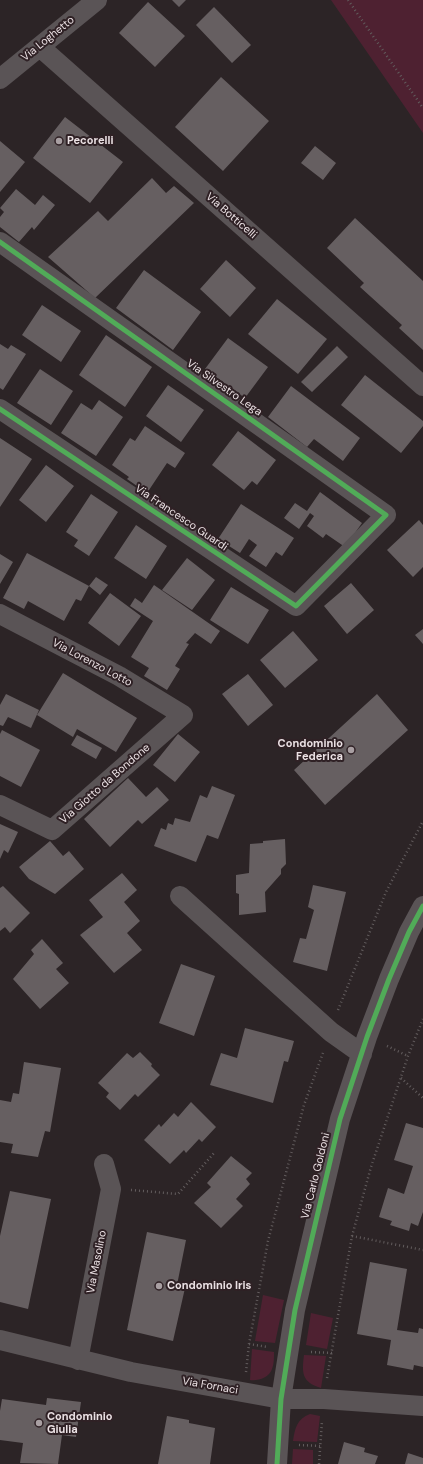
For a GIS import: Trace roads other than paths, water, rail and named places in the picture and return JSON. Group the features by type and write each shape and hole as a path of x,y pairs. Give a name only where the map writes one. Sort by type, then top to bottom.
{"street":[{"name":"Via Loghetto","path":"0,79 97,0"},
{"name":"Via Botticelli","path":"40,47 423,386"},
{"name":"Via Silvestro Lega","path":"0,242 386,515 343,559"},
{"name":"Via Francesco Guardi","path":"0,409 296,606 343,559"},
{"name":"Via Lorenzo Lotto","path":"0,614 119,676 183,715"},
{"name":"Via Giotto da Bondone","path":"0,805 52,830 183,715"},
{"path":"180,896 331,1032 362,1054"},
{"name":"Via Carlo Goldoni","path":"276,1464 281,1399 295,1310 340,1119 389,979 416,938 423,906"},
{"name":"Via Masolino","path":"78,1360 111,1189 104,1164"},
{"name":"Via Fornaci","path":"0,1340 131,1372 281,1399 324,1399 423,1406"}],"place":[{"name":"Pecorelli","path":"59,141"},
{"name":"Condominio Federica","path":"351,750"},
{"name":"Condominio Iris","path":"159,1286"},
{"name":"Condominio Giulia","path":"39,1423"}]}
